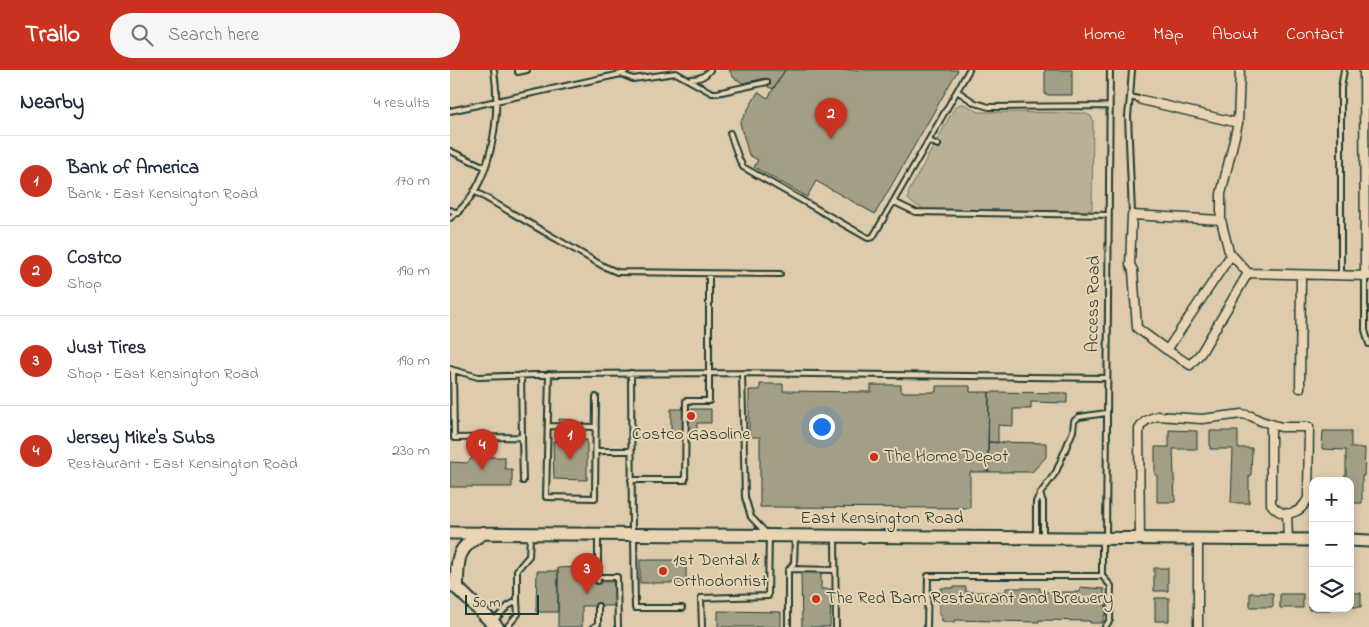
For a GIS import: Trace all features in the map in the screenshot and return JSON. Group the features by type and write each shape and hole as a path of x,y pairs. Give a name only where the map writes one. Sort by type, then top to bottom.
{"main road":[{"path":"483,533 470,540 464,546 460,553 453,585 495,625"},
{"name":"East Kensington Road","path":"450,534 1309,540"},
{"path":"1354,540 1369,540"}],"street":[{"path":"1240,70 1238,123 1221,194 1221,220 1231,255 1248,274 1367,276 1367,86 1364,70"},
{"path":"1142,100 1238,123"},
{"path":"1221,220 1132,215 1130,264 1133,270 1137,328 1190,366 1201,353 1248,274"},
{"path":"1167,350 1231,255"},
{"path":"1300,388 1301,276"},
{"path":"1140,539 1139,429 1146,421 1151,417 1158,416 1202,419 1242,414 1280,427 1309,427 1308,498 1302,508 1287,514 1280,512 1271,504 1271,425"},
{"path":"1287,514 1288,540"},
{"path":"1198,539 1198,627"}],"lane":[{"path":"450,218 458,213 474,191 486,167 494,136 497,87 494,70"},
{"path":"518,70 518,72 527,70"},
{"path":"450,111 627,70"},
{"path":"678,70 712,93 767,82"},
{"path":"620,72 633,79 669,73 699,79 710,70"},
{"path":"730,133 743,167 868,238 873,237 969,70"},
{"name":"Access Road","path":"1102,576 1110,70"},
{"path":"1132,70 1128,116 1132,215"},
{"path":"1341,276 1341,88 1344,70"},
{"path":"957,92 975,103 990,107 1110,106"},
{"path":"1130,97 1142,100"},
{"path":"929,141 938,146"},
{"path":"450,151 486,167"},
{"path":"474,191 603,266 617,272 780,274"},
{"path":"894,202 914,212 1109,216"},
{"path":"450,210 458,213"},
{"path":"631,480 685,480 686,401 709,400 709,274"},
{"path":"1367,276 1365,330 1369,344"},
{"path":"522,437 454,438 451,369 478,377 549,374 742,373 1106,378"},
{"path":"630,373 635,608 682,608"},
{"path":"702,627 701,598 768,596 769,536 751,517 745,497 742,373"},
{"path":"549,374 546,497 596,498 596,397"},
{"path":"521,375 523,482"},
{"path":"1040,538 1036,502 1056,472 1073,431 1074,421 1079,417 1106,413"},
{"path":"548,426 596,427"},
{"path":"596,451 631,451"},
{"path":"507,627 518,614 517,570 529,556 530,534"},
{"path":"598,534 598,579 617,577 618,627"},
{"path":"788,627 788,571 794,563 795,536"},
{"path":"835,536 836,627"},
{"path":"790,569 835,570"},
{"path":"927,627 928,576 1102,576 1111,586 1110,620 1105,627"},
{"path":"495,625 508,606 517,601"},
{"path":"598,606 596,625 603,627"}],"shaded area":[{"path":"960,104 964,104 979,112 1084,113 1091,116 1093,121 1092,209 1087,211 926,210 912,203 908,199 909,191 954,109"}],"building":[{"path":"729,70 785,70 773,89 768,87 766,78 743,83 734,78"},
{"path":"785,70 958,70 875,214 816,181 807,197 754,167 758,160 749,155 740,123 758,92 768,98"},
{"path":"1045,70 1072,70 1072,95 1045,95"},
{"name":"The Home Depot","path":"760,384 783,384 783,391 871,392 871,385 901,385 901,392 936,392 936,386 970,386 970,392 989,392 988,472 970,472 970,508 760,507 760,437 749,437 749,390 760,390"},
{"path":"989,392 1067,393 1067,403 1031,402 1031,409 1013,409 1013,426 998,425 998,443 988,442"},
{"name":"Costco Gasoline","path":"671,409 711,409 711,423 697,423 697,435 671,435"},
{"path":"559,419 572,420 572,440 587,440 587,480 554,479 553,441 559,441"},
{"path":"1169,430 1197,431 1197,449 1173,449 1175,502 1157,502 1155,447 1169,447"},
{"path":"1210,431 1238,431 1238,448 1252,448 1249,503 1231,503 1233,449 1210,449"},
{"path":"1323,431 1351,431 1351,448 1365,448 1362,503 1354,503 1354,477 1344,477 1346,476 1346,450 1322,449"},
{"path":"988,442 1046,443 1046,457 1032,472 988,472"},
{"path":"473,457 505,457 505,469 512,469 512,487 450,487 450,462 467,463"},
{"name":"1st Dental & Orthodontist","path":"640,560 686,560 686,583 640,583"},
{"path":"582,567 582,581 616,582 616,606 582,606 582,627 558,627 558,568"},
{"name":"The Red Barn Restaurant and Brewery","path":"807,567 816,567 816,571 821,571 821,589 831,589 830,627 802,627 801,571 807,571"},
{"path":"1154,568 1168,568 1168,591 1154,591"},
{"path":"537,571 558,571 558,612 536,612"},
{"path":"966,587 966,592 1006,592 1006,588 1040,588 1040,592 1080,592 1080,587 1104,589 1106,615 1104,615 1102,623 1039,620 1039,622 955,620 955,622 943,622 941,615 939,615 941,588"},
{"path":"1250,593 1273,593 1273,607 1250,607"},
{"path":"1354,593 1361,593 1361,607 1354,607"},
{"path":"1280,594 1303,594 1303,608 1280,608"},
{"path":"1155,598 1169,598 1169,621 1155,621"},
{"path":"718,611 781,612 781,627 718,627"}],"place":[{"name":"Costco","path":"831,139"},
{"name":"Costco Gasoline","path":"691,416"},
{"name":"The Home Depot","path":"874,457"},
{"name":"Bank of America","path":"570,460"},
{"name":"Jersey Mike's Subs","path":"482,470"},
{"name":"1st Dental & Orthodontist","path":"663,571"},
{"name":"Just Tires","path":"587,594"},
{"name":"The Red Barn Restaurant and Brewery","path":"816,599"}]}
